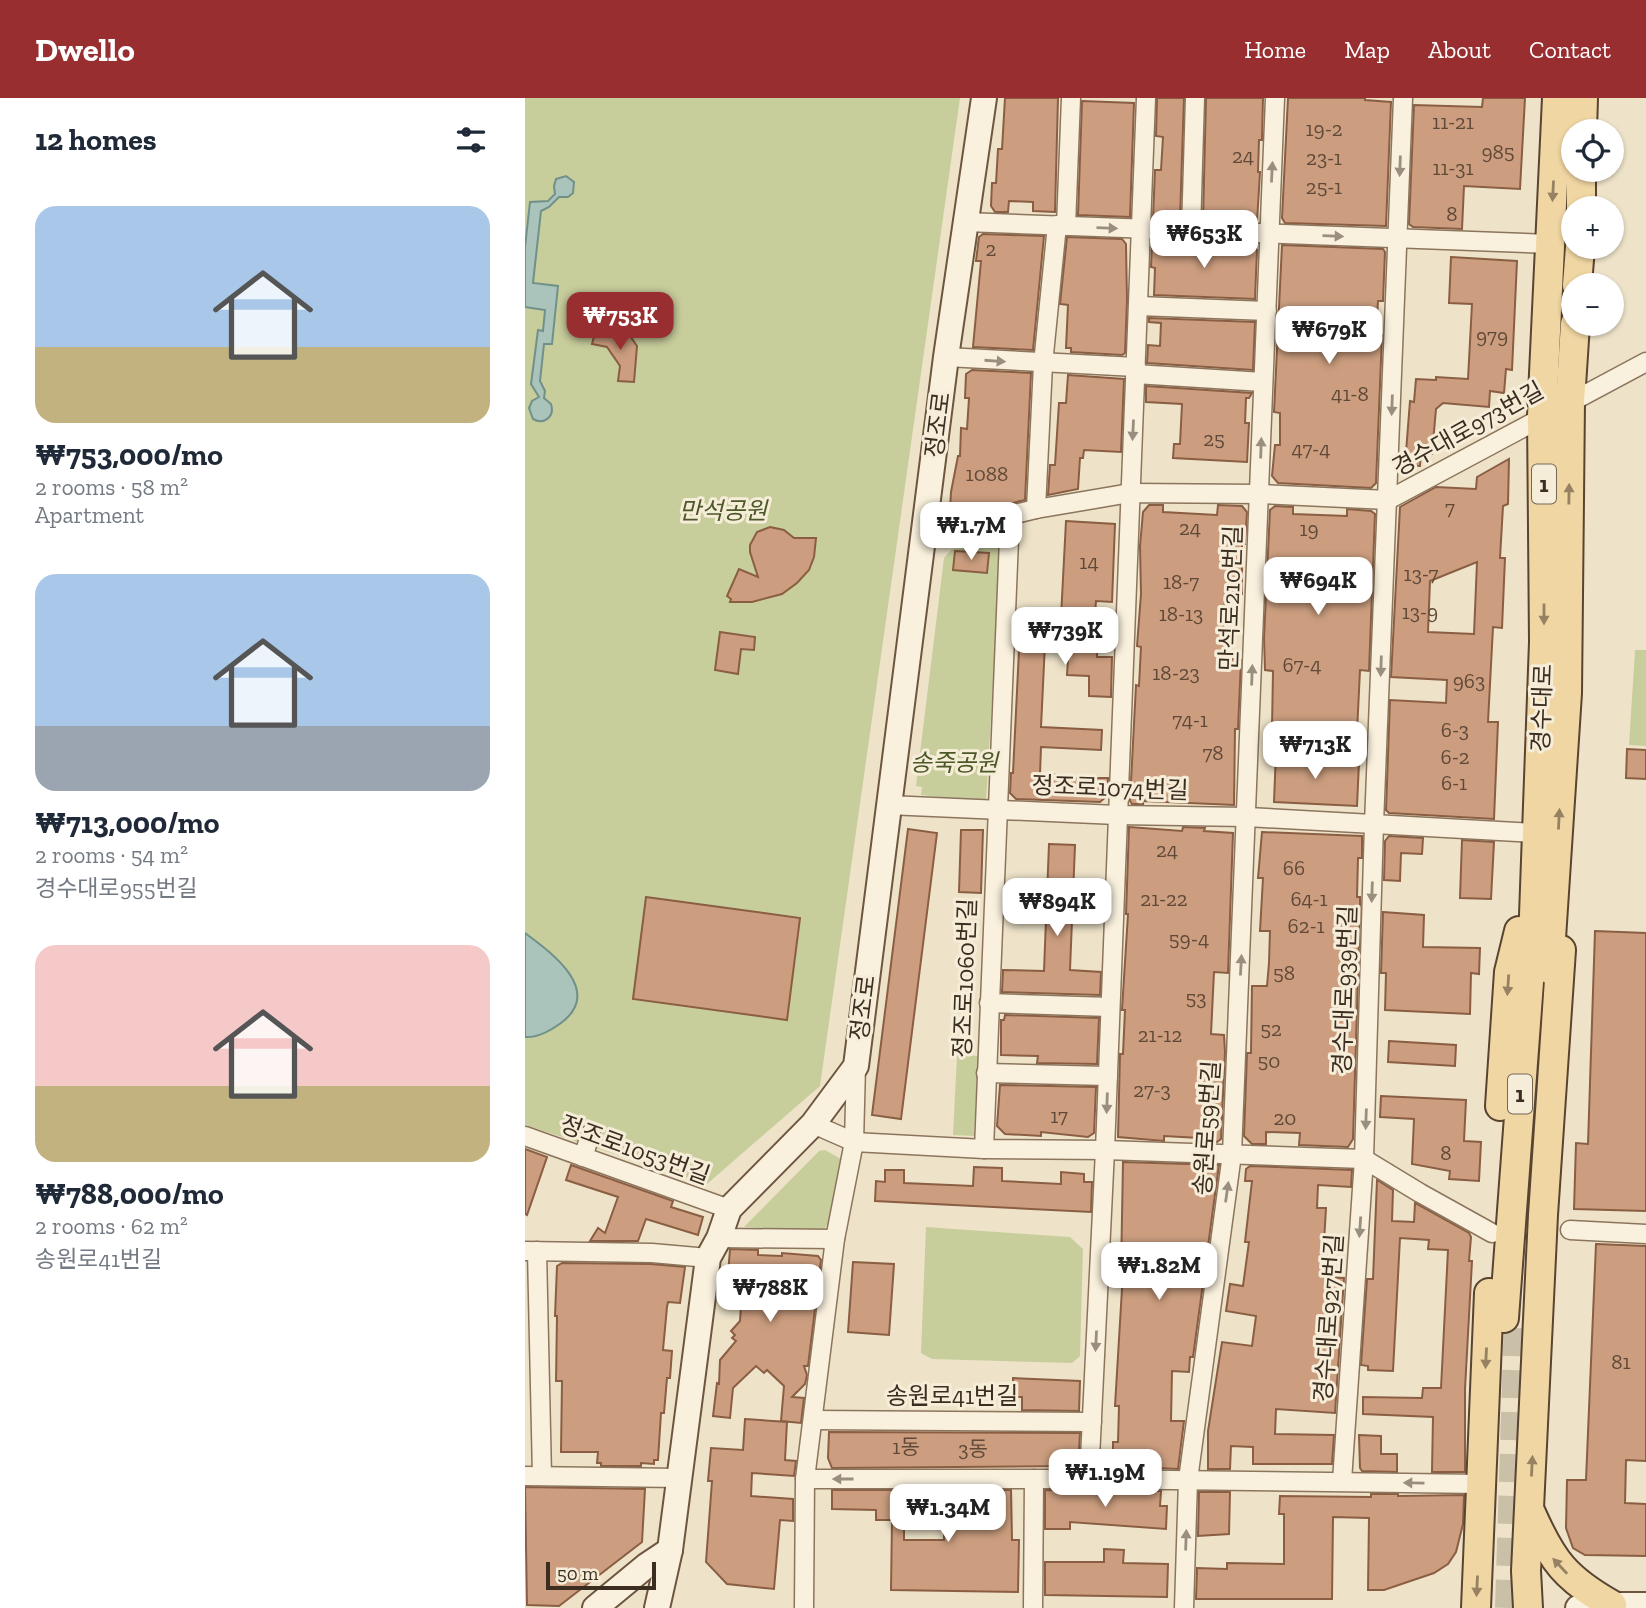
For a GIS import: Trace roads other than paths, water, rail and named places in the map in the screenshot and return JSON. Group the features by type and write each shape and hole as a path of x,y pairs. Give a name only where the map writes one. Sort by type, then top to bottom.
{"main road":[{"name":"경수대로","path":"1545,879 1537,833 1544,642 1542,416 1557,98"},
{"path":"1582,119 1583,98"},
{"name":"경수대로","path":"1511,1318 1545,879 1567,693 1570,401 1574,336"},
{"path":"1544,525 1551,525 1553,529 1552,559 1567,583"},
{"path":"1476,1608 1492,1233 1509,972 1545,879"},
{"path":"1528,1608 1526,1571 1543,1215 1563,908 1545,879"},
{"path":"1529,1509 1551,1556 1571,1577 1612,1605"}],"street":[{"name":"정조로","path":"657,1608 670,1550 714,1248 729,1209 813,1125 856,1066 946,357 984,98"},
{"path":"1037,509 1043,364 1061,226 1072,98"},
{"path":"1089,1479 1105,1150 1146,98"},
{"path":"1191,231 1195,98"},
{"name":"만석로210번길","path":"1247,817 1275,98"},
{"path":"1388,500 1403,98"},
{"path":"965,222 1550,244"},
{"path":"1139,306 1267,311"},
{"name":"정조로","path":"946,357 1136,371"},
{"name":"경수대로973번길","path":"925,529 949,530 1037,509 1130,493 1259,494 1388,500 1646,362"},
{"path":"1136,371 1263,382"},
{"name":"경수대로973번길","path":"1374,824 1388,500"},
{"name":"정조로1060번길","path":"984,1149 1010,515"},
{"name":"정조로1074번길","path":"888,805 1117,815 1247,817 1537,833"},
{"name":"송원로59번길","path":"1184,1608 1188,1480 1232,1154 1247,817"},
{"name":"경수대로939번길","path":"1364,1159 1374,824"},
{"path":"989,1003 1110,1007"},
{"path":"804,1608 805,1479 835,1239 854,1142 856,1066"},
{"path":"986,1073 1108,1076"},
{"path":"813,1125 854,1142 984,1149 1105,1150 1364,1159 1492,1233"},
{"path":"583,1157 591,1133"},
{"name":"정조로1053번길","path":"525,1136 729,1209"},
{"name":"경수대로927번길","path":"1342,1481 1364,1159"},
{"path":"1570,1230 1646,1234"},
{"path":"679,1478 534,1476 531,1251 652,1253 835,1239"},
{"name":"송원로41번길","path":"813,1420 1092,1422"},
{"path":"805,1479 1482,1484"},
{"path":"1034,1479 1034,1608"},
{"path":"595,1608 670,1550"},
{"path":"1578,1608 1646,1605"}],"water":[{"path":"566,176 574,182 573,193 568,197 559,197 541,211 533,283 558,286 552,344 544,344 540,381 545,391 544,398 551,404 552,409 548,419 537,421 533,419 529,408 532,401 539,397 531,384 538,330 543,331 545,310 525,307 525,247 530,202 548,201 555,194 556,179"},
{"path":"525,933 560,962 576,986 577,998 573,1011 561,1023 553,1029 530,1037 525,1037"}],"tunnel":[{"path":"1509,1608 1518,1317"}],"park label":[{"name":"만석공원","path":"723,511"},
{"name":"송죽공원","path":"954,763"}]}
